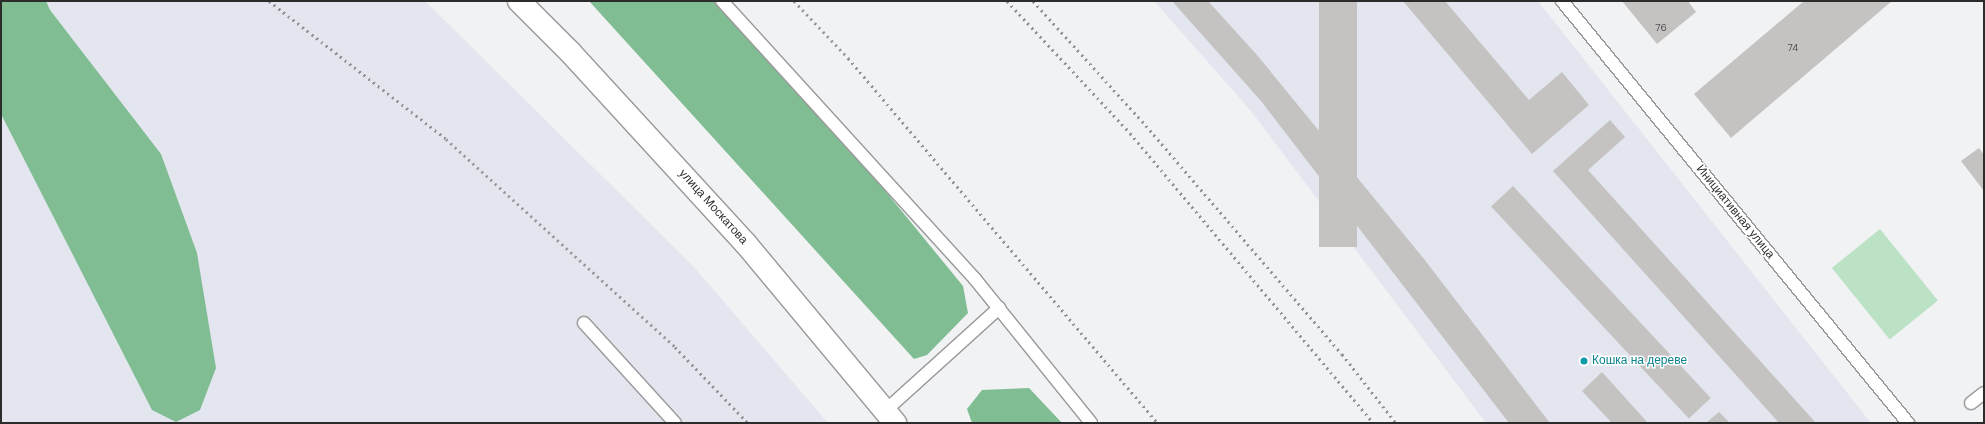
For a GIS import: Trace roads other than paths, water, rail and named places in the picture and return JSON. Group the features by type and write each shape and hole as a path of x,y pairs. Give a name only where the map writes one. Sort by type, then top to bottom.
{"main road":[{"name":"улица Москатова","path":"519,1 570,52 746,244 890,417"}],"lane":[{"path":"722,1 797,79 999,308 1091,423"},
{"name":"Инициативная улица","path":"1562,1 1908,423"},
{"path":"890,417 999,308"},
{"path":"584,323 676,423"},
{"path":"1971,403 1984,393"}],"railway":[{"path":"269,1 446,139 675,347 748,423"},
{"path":"794,1 848,58 1157,423"},
{"path":"1007,1 1130,133 1373,423"},
{"path":"1033,1 1142,121 1342,354 1396,423"}],"place":[{"name":"Кошка на дереве","path":"1584,361"}]}
